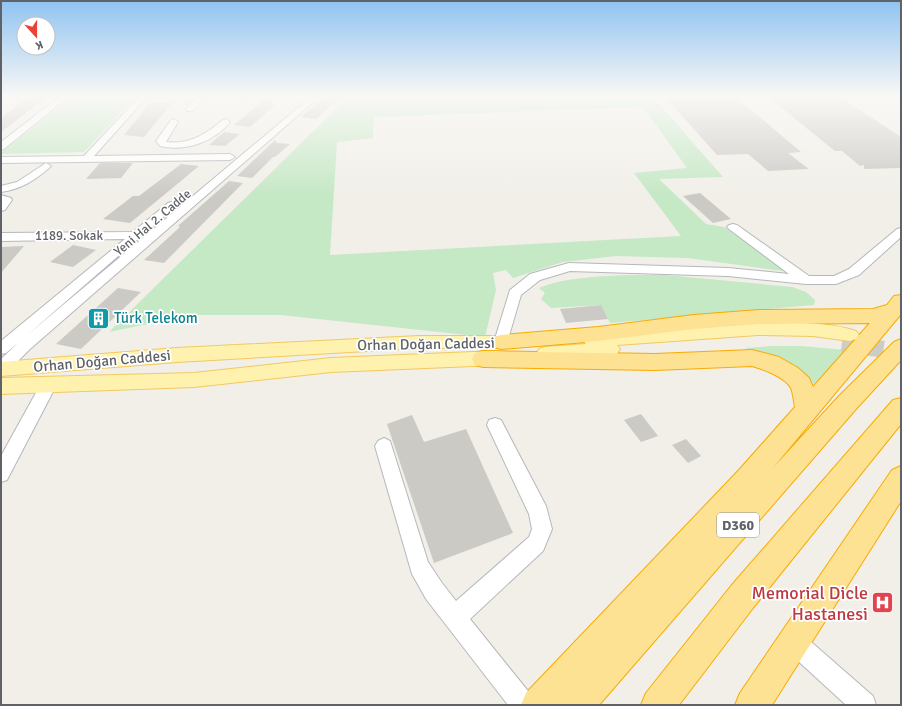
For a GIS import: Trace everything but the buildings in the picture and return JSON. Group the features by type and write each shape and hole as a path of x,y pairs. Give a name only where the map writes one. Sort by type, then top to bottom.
{"highway":[{"path":"501,342 598,334 694,322 759,317 874,316 897,306"},
{"path":"538,705 743,484 897,306"},
{"name":"D360","path":"576,705 848,402 901,347"},
{"path":"483,359 655,362 752,358 771,362 790,374 801,384 807,411"},
{"path":"658,705 742,597 901,406"},
{"path":"752,705 901,478"}],"main road":[{"name":"Orhan Doğan Caddesi","path":"1,369 177,355 263,350 419,342 501,342 619,339 758,329 813,330 846,339 800,334 752,336 644,347 483,359 331,365 194,380 1,386"}],"street":[{"path":"1,148 23,130"},
{"path":"87,158 113,130"},
{"path":"168,130 160,141 163,144 178,146 189,144 211,135 217,130"},
{"name":"Yeni Hal 2. Cadde","path":"1,349 263,130"},
{"path":"1,369 31,340 276,130"},
{"path":"168,158 178,146"},
{"path":"1,160 230,157"},
{"path":"1,189 18,186 27,182 46,166"},
{"path":"1,198 7,200 1,208"},
{"path":"732,227 807,280"},
{"path":"501,342 515,293 535,277 569,267 728,272 807,280 836,280 854,272 901,231"},
{"name":"1189. Sokak","path":"1,237 137,235"},
{"path":"1,474 49,384"},
{"path":"455,617 536,544 542,529 539,513 495,425"},
{"path":"384,446 419,567 434,592 523,705"},
{"path":"794,642 864,705"}],"green space":[{"path":"30,130 105,130 84,152 1,153"},
{"path":"315,130 373,130 373,138 337,142 330,255 681,236 634,173 687,168 660,130 682,130 723,177 659,179 706,224 724,227 789,272 688,258 616,256 563,262 513,278 506,270 493,273 496,290 485,337 281,315 191,315 109,332"},
{"path":"625,275 665,275 792,287 806,292 815,300 814,305 610,323 600,305 551,308 541,299 545,293 539,288 549,284 582,278"},
{"path":"801,346 846,350 814,384 794,366 775,357 745,348"}],"tunnel":[{"path":"842,343 901,352"}],"place":[{"name":"Türk Telekom","path":"99,318"},
{"name":"Memorial Dicle Hastanesi","path":"883,603"}]}
